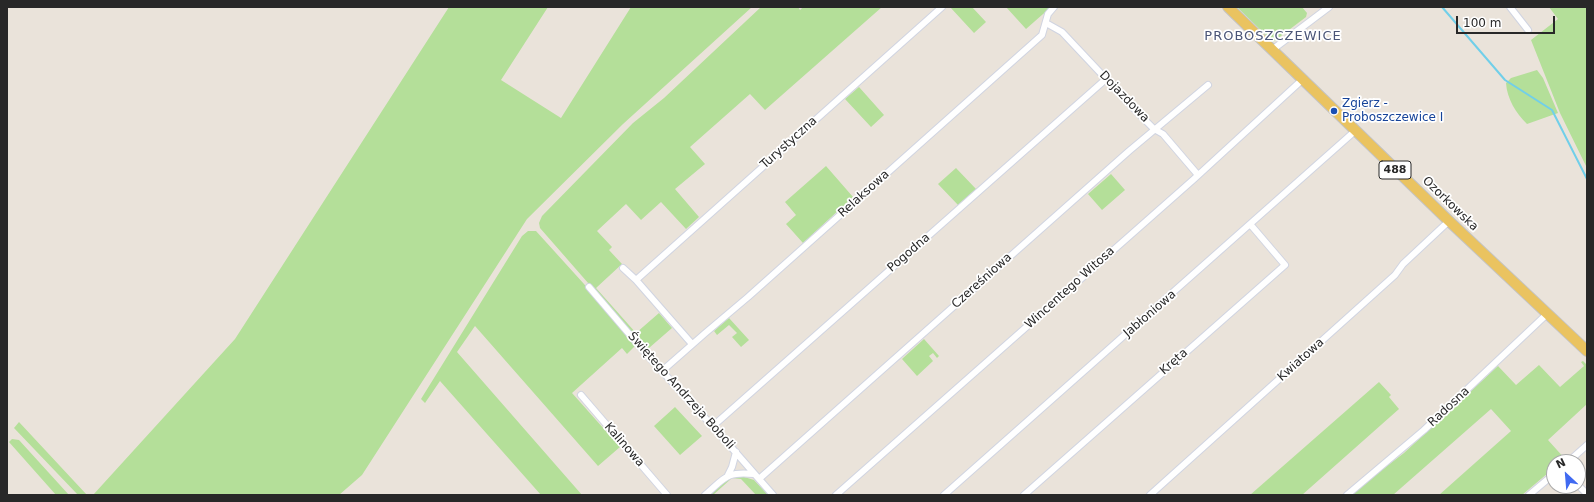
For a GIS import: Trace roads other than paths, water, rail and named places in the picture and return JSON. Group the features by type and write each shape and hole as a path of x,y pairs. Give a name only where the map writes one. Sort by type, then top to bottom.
{"main road":[{"name":"Ozorkowska","path":"1228,7 1355,131 1587,351"}],"street":[{"name":"Turystyczna","path":"636,280 942,7"},
{"name":"Relaksowa","path":"662,371 748,297 1042,35 1048,14 1054,7"},
{"path":"1272,50 1329,7"},
{"path":"1510,7 1528,30"},
{"name":"Dojazdowa","path":"1046,24 1062,32 1154,129 1163,134 1198,175"},
{"name":"Pogodna","path":"713,426 1106,79"},
{"name":"Wincentego Witosa","path":"836,495 1198,175 1302,80"},
{"name":"Czereśniowa","path":"759,479 1154,129 1208,85"},
{"name":"Jabłoniowa","path":"944,495 1355,131"},
{"name":"Kwiatowa","path":"1150,495 1395,276 1403,264 1449,221"},
{"name":"Kręta","path":"1024,495 1285,265 1250,224"},
{"path":"623,268 636,280 692,344"},
{"name":"Świętego Andrzeja Boboli","path":"590,287 662,371 713,426 773,495"},
{"name":"Radosna","path":"1347,495 1424,430 1547,314"},
{"name":"Kalinowa","path":"581,395 667,495"},
{"path":"1577,454 1587,445"},
{"path":"705,495 728,475 734,463 736,452"},
{"path":"728,475 744,473 754,474"},
{"path":"1529,495 1546,481"}],"waterway":[{"path":"1442,7 1505,80 1552,110 1587,179"}],"place":[{"name":"Zgierz - Proboszczewice I","path":"1334,111"}],"district":[{"name":"PROBOSZCZEWICE","path":"1273,37"}]}
